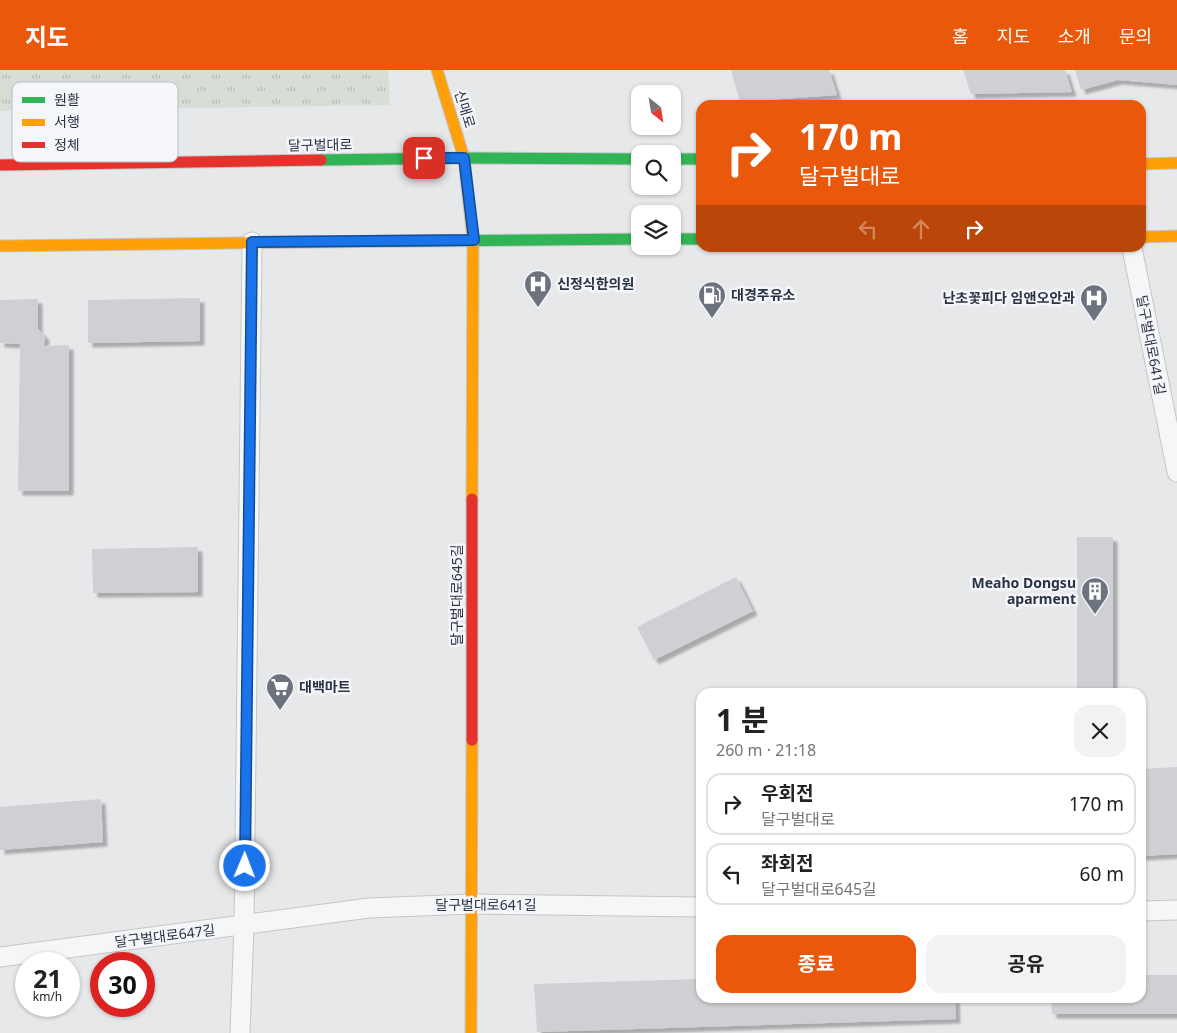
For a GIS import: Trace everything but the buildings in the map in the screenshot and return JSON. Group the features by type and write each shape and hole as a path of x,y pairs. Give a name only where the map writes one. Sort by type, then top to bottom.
{"main road":[{"name":"신매로","path":"437,70 464,158"},
{"name":"달구벌대로","path":"0,165 464,158 631,159"},
{"name":"달구벌대로645길","path":"464,158 474,240 471,1033"},
{"path":"681,159 696,159"},
{"path":"1146,164 1177,163"},
{"path":"1146,237 1177,236"},
{"path":"0,246 631,239"},
{"path":"681,239 696,239"}],"street":[{"path":"240,1033 244,926 252,242"},
{"name":"달구벌대로641길","path":"1133,252 1177,472"},
{"name":"달구벌대로641길","path":"271,922 369,908 472,904 696,907"},
{"path":"1146,911 1177,910"},
{"name":"달구벌대로647길","path":"0,957 271,922"}],"green space":[{"path":"0,70 388,70 390,105 178,108 178,82 12,82 12,111 0,111"}],"traffic: fast":[{"path":"321,160 464,158 631,159"},
{"path":"681,159 696,159"},
{"path":"309,242 631,239"},
{"path":"681,239 696,239"}],"traffic: slow":[{"path":"437,70 464,158 473,240 472,499"},
{"path":"1146,164 1177,163"},
{"path":"1146,237 1177,236"},
{"path":"0,246 309,242"},
{"path":"471,1033 472,740"}],"traffic: jam":[{"path":"0,165 321,160"},
{"path":"472,499 472,740"}],"place":[{"name":"신정식한의원","path":"538,308"},
{"name":"대경주유소","path":"712,319"},
{"name":"난초꽃피다 임앤오안과","path":"1094,322"},
{"name":"Meaho Dongsu aparment","path":"1095,615"},
{"name":"대백마트","path":"280,711"}],"route":[{"path":"245,866 252,242 474,240 464,158 424,158"}]}
